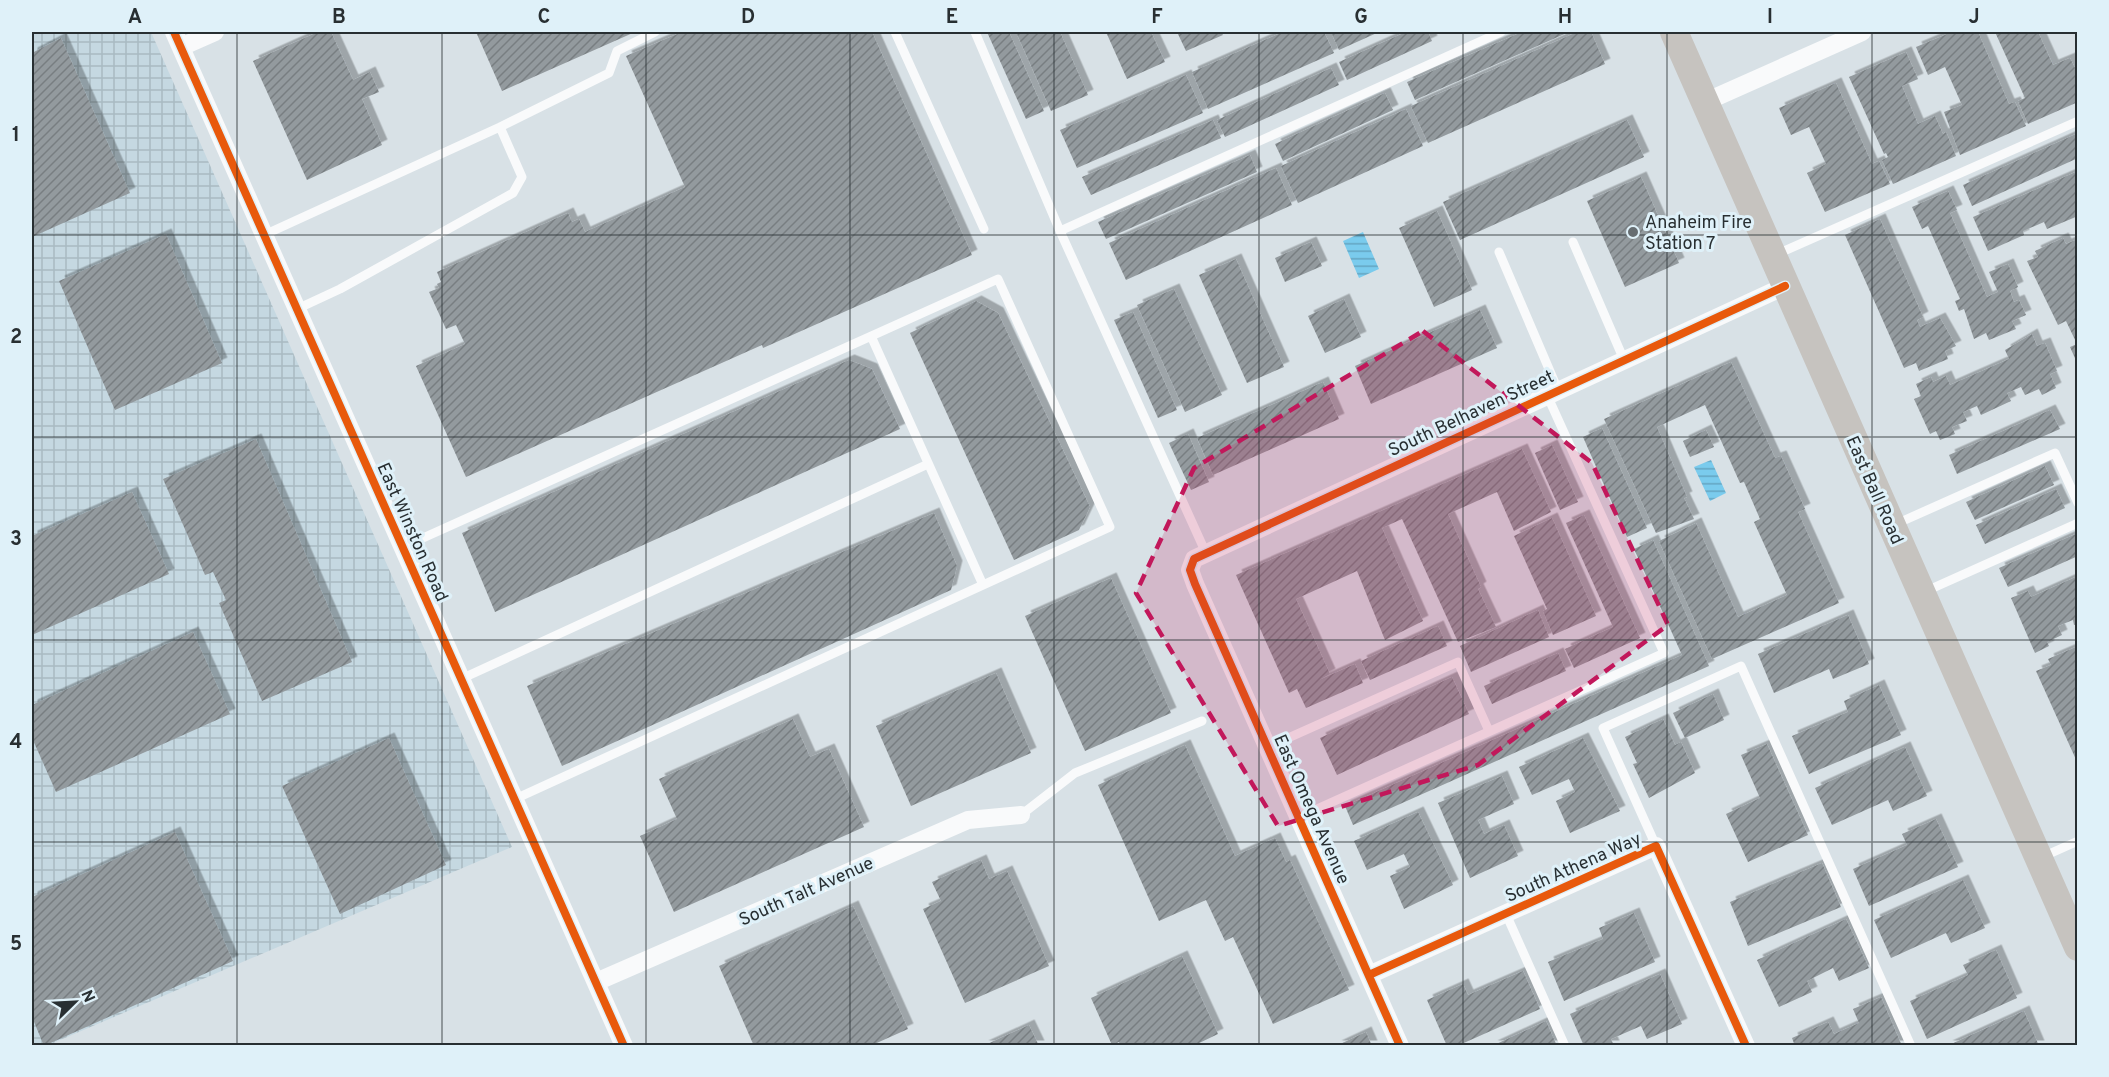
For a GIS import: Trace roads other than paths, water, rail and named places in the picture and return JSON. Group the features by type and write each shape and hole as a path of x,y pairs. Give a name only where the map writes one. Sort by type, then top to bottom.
{"main road":[{"name":"East Ball Road","path":"1674,32 2038,859 2074,929"}],"street":[{"path":"177,39 215,32"},
{"path":"1705,102 1862,32"},
{"name":"East Winston Road","path":"177,39 624,1046"},
{"name":"South Belhaven Street","path":"1205,551 1785,286"},
{"name":"East Omega Avenue","path":"1205,551 1194,558 1190,570 1195,584 1400,1046"},
{"name":"South Talt Avenue","path":"596,982 968,820 1021,816"},
{"name":"South Athena Way","path":"1369,975 1656,846 1746,1046"}],"lane":[{"path":"264,235 500,127 609,73 617,51 655,32"},
{"path":"895,32 984,229"},
{"path":"975,32 1060,231 1205,551"},
{"path":"1060,231 1502,32"},
{"path":"1772,256 2078,121"},
{"path":"297,309 340,289 513,193 522,177 500,127"},
{"path":"1573,242 1624,360"},
{"path":"1299,817 1664,653 1552,392 1499,252"},
{"path":"403,547 998,279 1110,527 515,799"},
{"path":"871,336 983,585"},
{"path":"1891,526 2055,453 2078,503"},
{"path":"461,679 928,464"},
{"path":"1921,594 2078,524"},
{"path":"1268,747 1458,662 1489,731"},
{"path":"1656,846 1604,728 1741,666 1911,1046"},
{"path":"1021,816 1075,773 1202,721"},
{"path":"2038,859 2078,841"},
{"path":"1506,914 1565,1046"}],"water":[{"path":"1363,232 1379,269 1359,278 1343,241"},
{"path":"1711,460 1726,493 1710,501 1694,467"}],"place":[{"name":"Anaheim Fire Station 7","path":"1633,232"}]}
